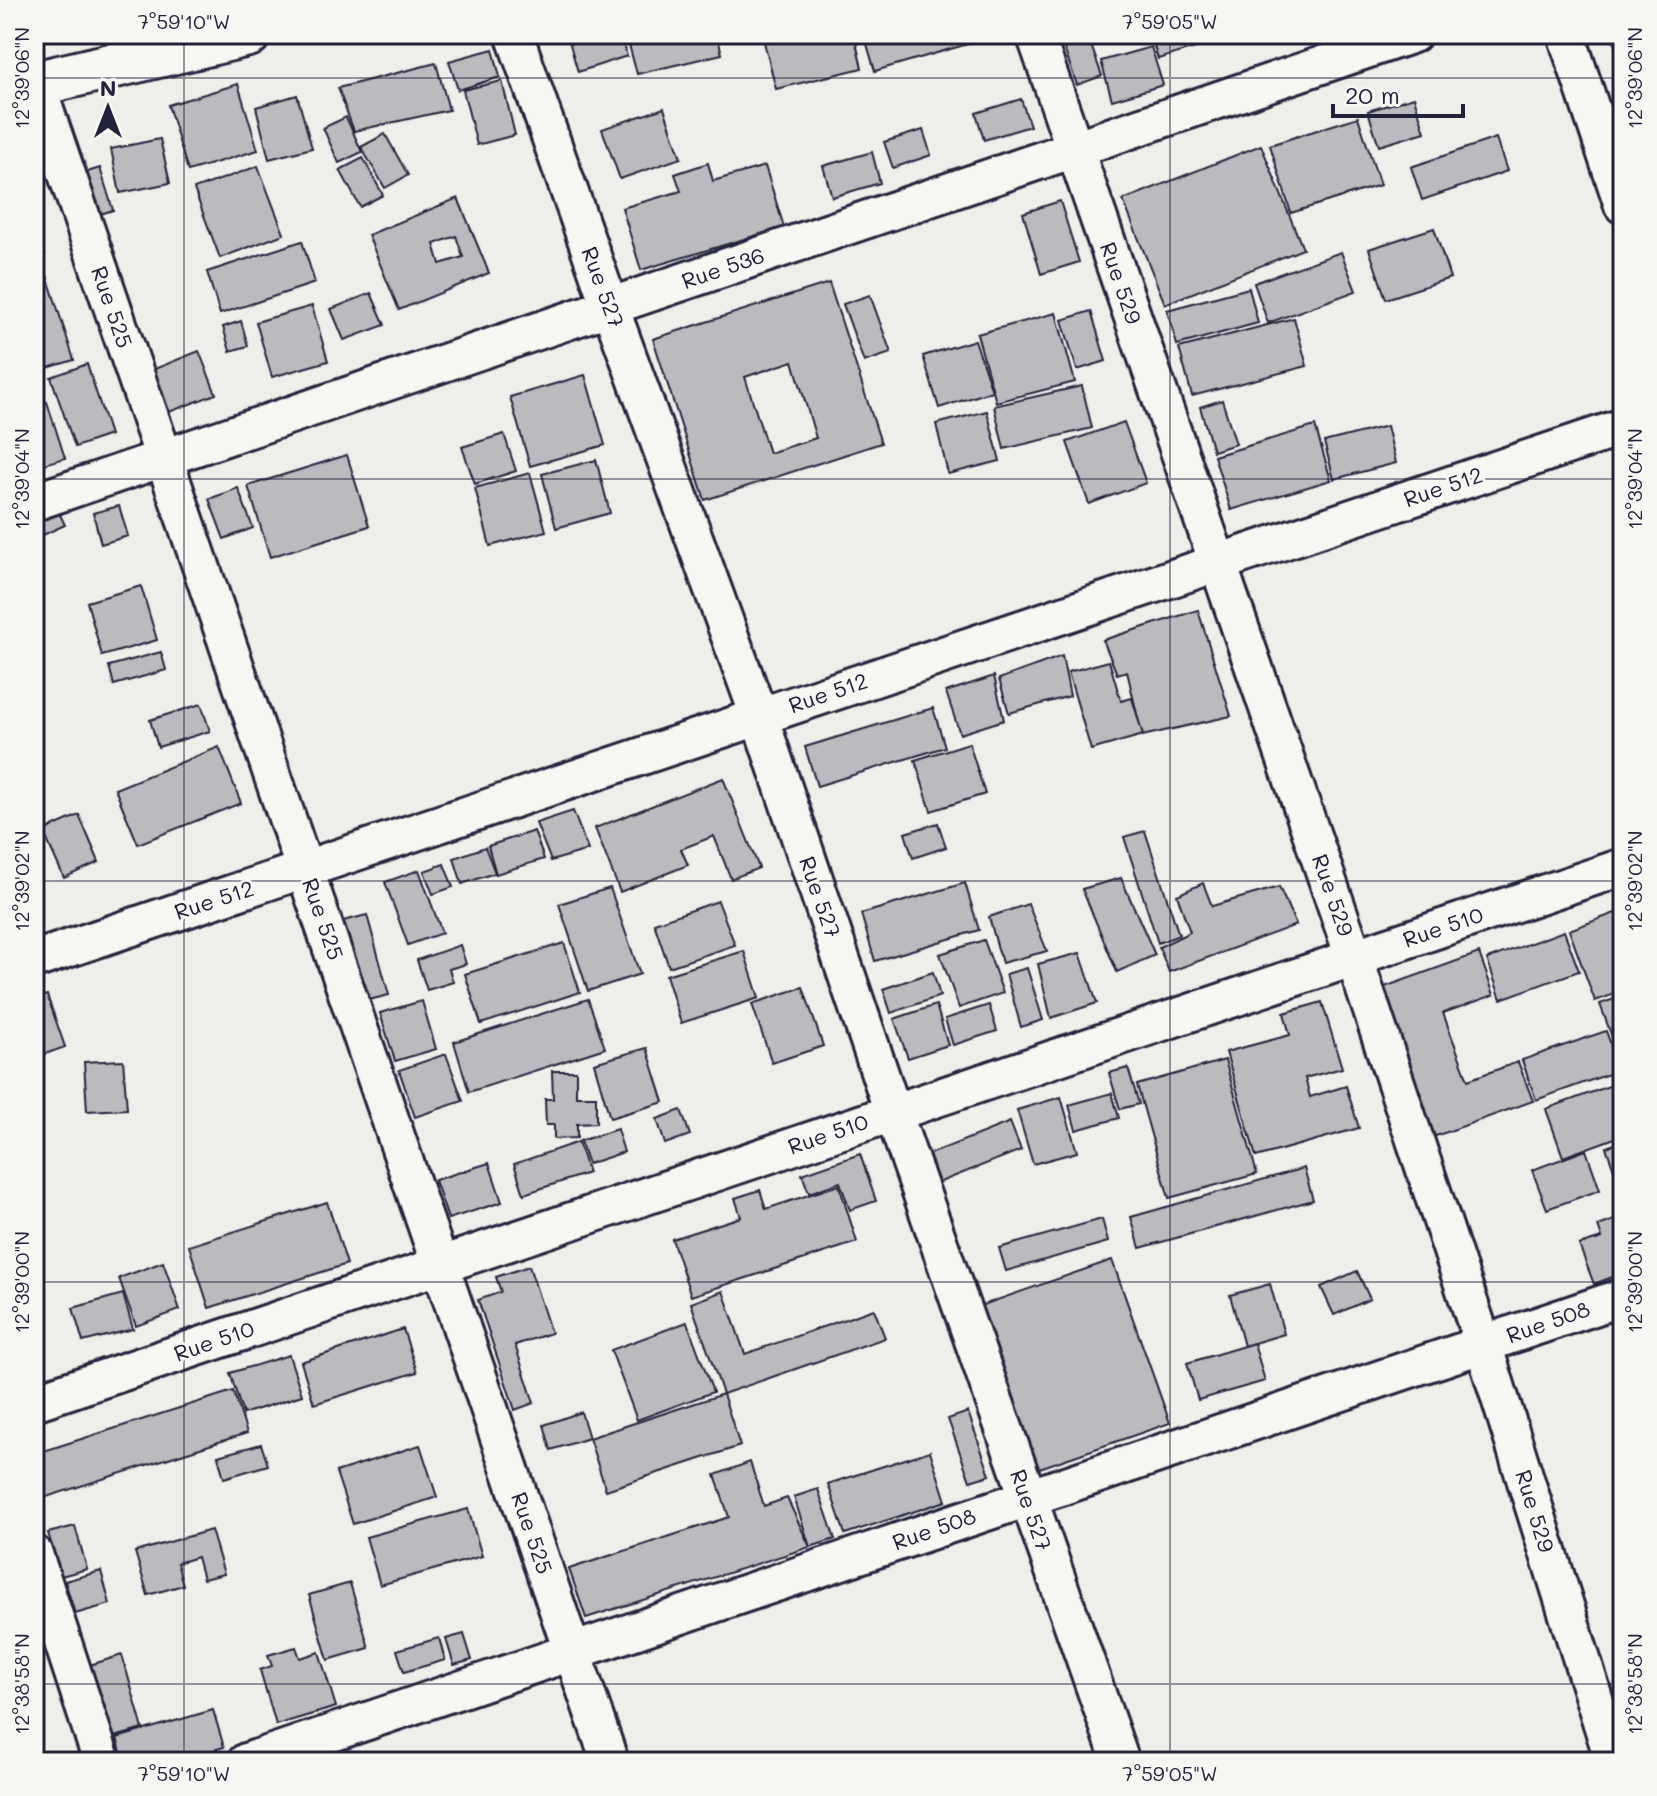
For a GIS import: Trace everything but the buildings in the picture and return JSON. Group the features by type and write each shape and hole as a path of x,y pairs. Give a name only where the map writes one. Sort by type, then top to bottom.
{"street":[{"path":"35,82 248,34"},
{"name":"Rue 527","path":"514,34 759,716 893,1112 1121,1762"},
{"name":"Rue 529","path":"1035,34 1354,957 1483,1344 1616,1762"},
{"name":"Rue 536","path":"34,502 1413,34"},
{"path":"1566,34 1623,205"},
{"name":"Rue 525","path":"35,82 610,1762"},
{"name":"Rue 512","path":"34,960 1623,427"},
{"name":"Rue 510","path":"34,1402 1623,867"},
{"name":"Rue 508","path":"246,1762 1623,1297"},
{"path":"34,1554 102,1762"},
{"path":"1616,1762 1623,1760"}],"waterway":[{"path":"1616,34 1623,46"}]}
